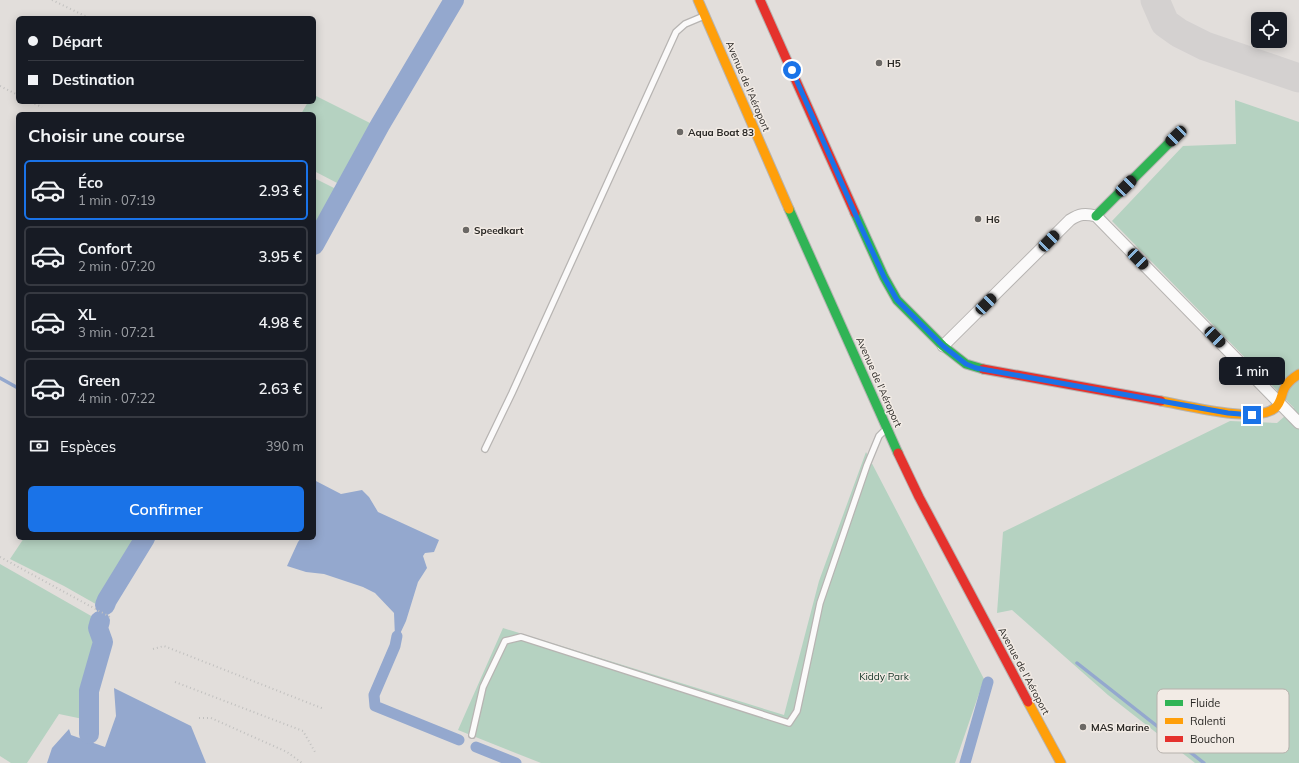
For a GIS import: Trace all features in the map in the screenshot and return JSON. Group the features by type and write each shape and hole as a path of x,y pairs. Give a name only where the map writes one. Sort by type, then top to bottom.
{"street":[{"name":"Avenue de l'Aéroport","path":"698,0 750,121 918,497 1061,763"},
{"path":"760,0 884,277 897,300 943,346 966,364 976,368 1228,413 1252,415 1271,411 1280,403 1284,389 1288,382 1299,374"},
{"path":"1096,216 1176,136"},
{"path":"943,346 1070,220 1082,214 1096,216 1299,423"}],"lane":[{"path":"485,449 509,400 676,32 685,24 705,16"},
{"path":"472,735 483,687 505,641 521,637 789,723 797,711 820,603 867,465 879,436 887,429"}],"path":[{"path":"52,0 85,16"},
{"path":"0,86 16,94"},
{"path":"36,104 42,107"},
{"path":"0,557 112,618"},
{"path":"153,649 164,646 324,709"},
{"path":"175,682 303,731 315,752"},
{"path":"199,718 211,718 287,752 302,763"}],"green space":[{"path":"316,96 374,125 341,185 316,172 316,112 302,112 307,104 316,104"},
{"path":"1235,100 1299,122 1299,763 1195,763 1182,753 1289,753 1289,689 1157,689 1157,733 1108,695 1012,610 997,613 1003,532 1230,421 1277,423 1294,408 1112,221 1183,146 1236,144"},
{"path":"316,179 338,190 316,230"},
{"name":"Kiddy Park","path":"866,452 984,679 955,763 541,763 458,730 503,628 784,715 819,581"},
{"path":"23,540 139,540 101,607 64,586 10,559"},
{"path":"0,564 100,621 83,719 59,714 27,763 11,763 0,756"}],"water":[{"path":"316,481 341,494 362,490 369,497 378,512 439,540 434,552 425,553 423,556 427,568 418,582 406,621 399,636 395,637 394,613 375,593 363,587 324,574 306,572 287,566 300,540 316,540"},
{"path":"114,688 191,726 206,763 47,763 52,748 69,729 71,735 105,747 116,716"}],"waterway":[{"path":"316,241 380,125 454,0"},
{"path":"0,378 16,387"},
{"path":"105,605 144,540"},
{"path":"89,734 89,691 103,642 98,628 100,621"},
{"path":"397,636 395,646 374,695 375,706 459,740"},
{"path":"1077,663 1157,726"},
{"path":"965,763 988,682"},
{"path":"476,747 516,763"},
{"path":"1191,753 1204,763"}],"taxiway":[{"path":"1155,0 1165,23 1179,33 1205,46 1299,78"}],"traffic: fast":[{"path":"1096,216 1176,136"},
{"path":"789,209 898,453"},
{"path":"855,213 884,277 897,300 943,346 966,364 983,369"}],"traffic: slow":[{"path":"698,0 789,209"},
{"path":"1161,401 1237,414 1266,412 1277,406 1287,384 1299,374"},
{"path":"1028,702 1061,763"}],"traffic: jam":[{"path":"760,0 855,213"},
{"path":"983,369 1161,401"},
{"path":"898,453 919,497 1028,702"}],"place":[{"name":"H5","path":"879,63"},
{"name":"Aqua Boat 83","path":"680,132"},
{"name":"H6","path":"978,219"},
{"name":"Speedkart","path":"466,230"},
{"name":"MAS Marine","path":"1083,727"}],"route":[{"path":"792,70 861,227 884,277 897,300 943,346 966,364 976,368 1228,413 1252,415"}]}
